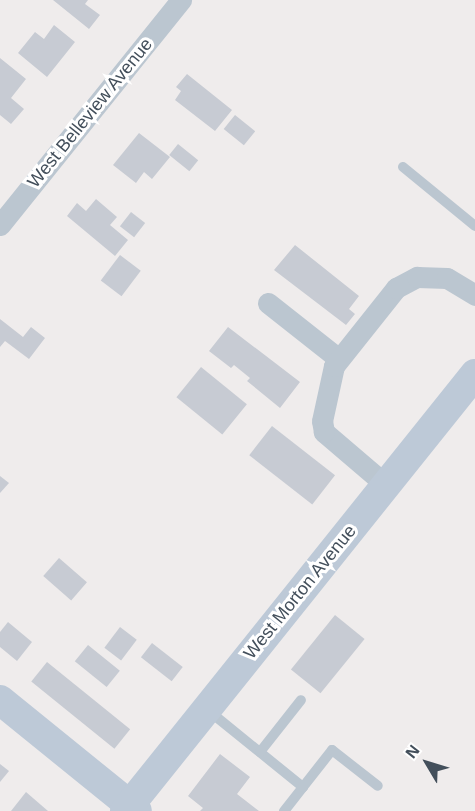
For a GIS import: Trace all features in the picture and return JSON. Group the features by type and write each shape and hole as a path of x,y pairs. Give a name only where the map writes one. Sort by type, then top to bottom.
{"main road":[{"name":"West Morton Avenue","path":"131,809 207,709 475,374"},
{"path":"0,700 131,809"}],"street":[{"name":"West Belleview Avenue","path":"0,225 181,0"},
{"path":"386,485 324,432 322,421 328,384 339,359 396,288 417,277 447,278 475,295"},
{"path":"268,303 339,359"}],"lane":[{"path":"403,167 475,226"},
{"path":"260,752 301,700"},
{"path":"207,709 303,787"},
{"path":"284,811 332,750 378,786"}],"building":[{"path":"53,0 88,0 85,4 100,15 89,29"},
{"path":"54,25 75,42 47,77 18,53 35,32 44,39"},
{"path":"0,58 26,79 11,98 24,109 11,124 0,115"},
{"path":"187,74 232,110 215,131 175,100 181,91 176,87"},
{"path":"235,115 255,131 244,145 224,129"},
{"path":"139,133 170,157 152,179 144,172 136,183 113,165"},
{"path":"178,144 198,160 189,171 169,155"},
{"path":"96,199 117,217 110,225 128,240 115,256 67,216 77,203 86,211"},
{"path":"131,212 145,223 134,237 120,226"},
{"path":"295,245 359,296 349,309 355,314 346,325 274,270"},
{"path":"120,255 141,271 122,296 101,281"},
{"path":"0,319 23,337 31,327 45,338 29,359 5,341 0,347"},
{"path":"228,327 300,382 280,408 247,381 250,378 234,365 231,368 209,351"},
{"path":"201,367 247,404 222,434 176,397"},
{"path":"272,426 335,475 312,504 249,455"},
{"path":"0,476 9,483 0,493"},
{"path":"59,558 87,582 71,600 43,576"},
{"path":"335,615 365,639 320,693 291,669"},
{"path":"8,622 32,642 17,661 0,647 0,632"},
{"path":"120,627 137,640 121,660 104,648"},
{"path":"152,643 183,667 172,681 141,657"},
{"path":"88,645 120,671 107,687 75,661"},
{"path":"47,662 130,729 114,749 31,681"},
{"path":"220,754 250,777 237,794 259,811 200,811 203,808 188,796"},
{"path":"0,764 9,771 0,782"},
{"path":"26,792 48,811 11,811"}]}
